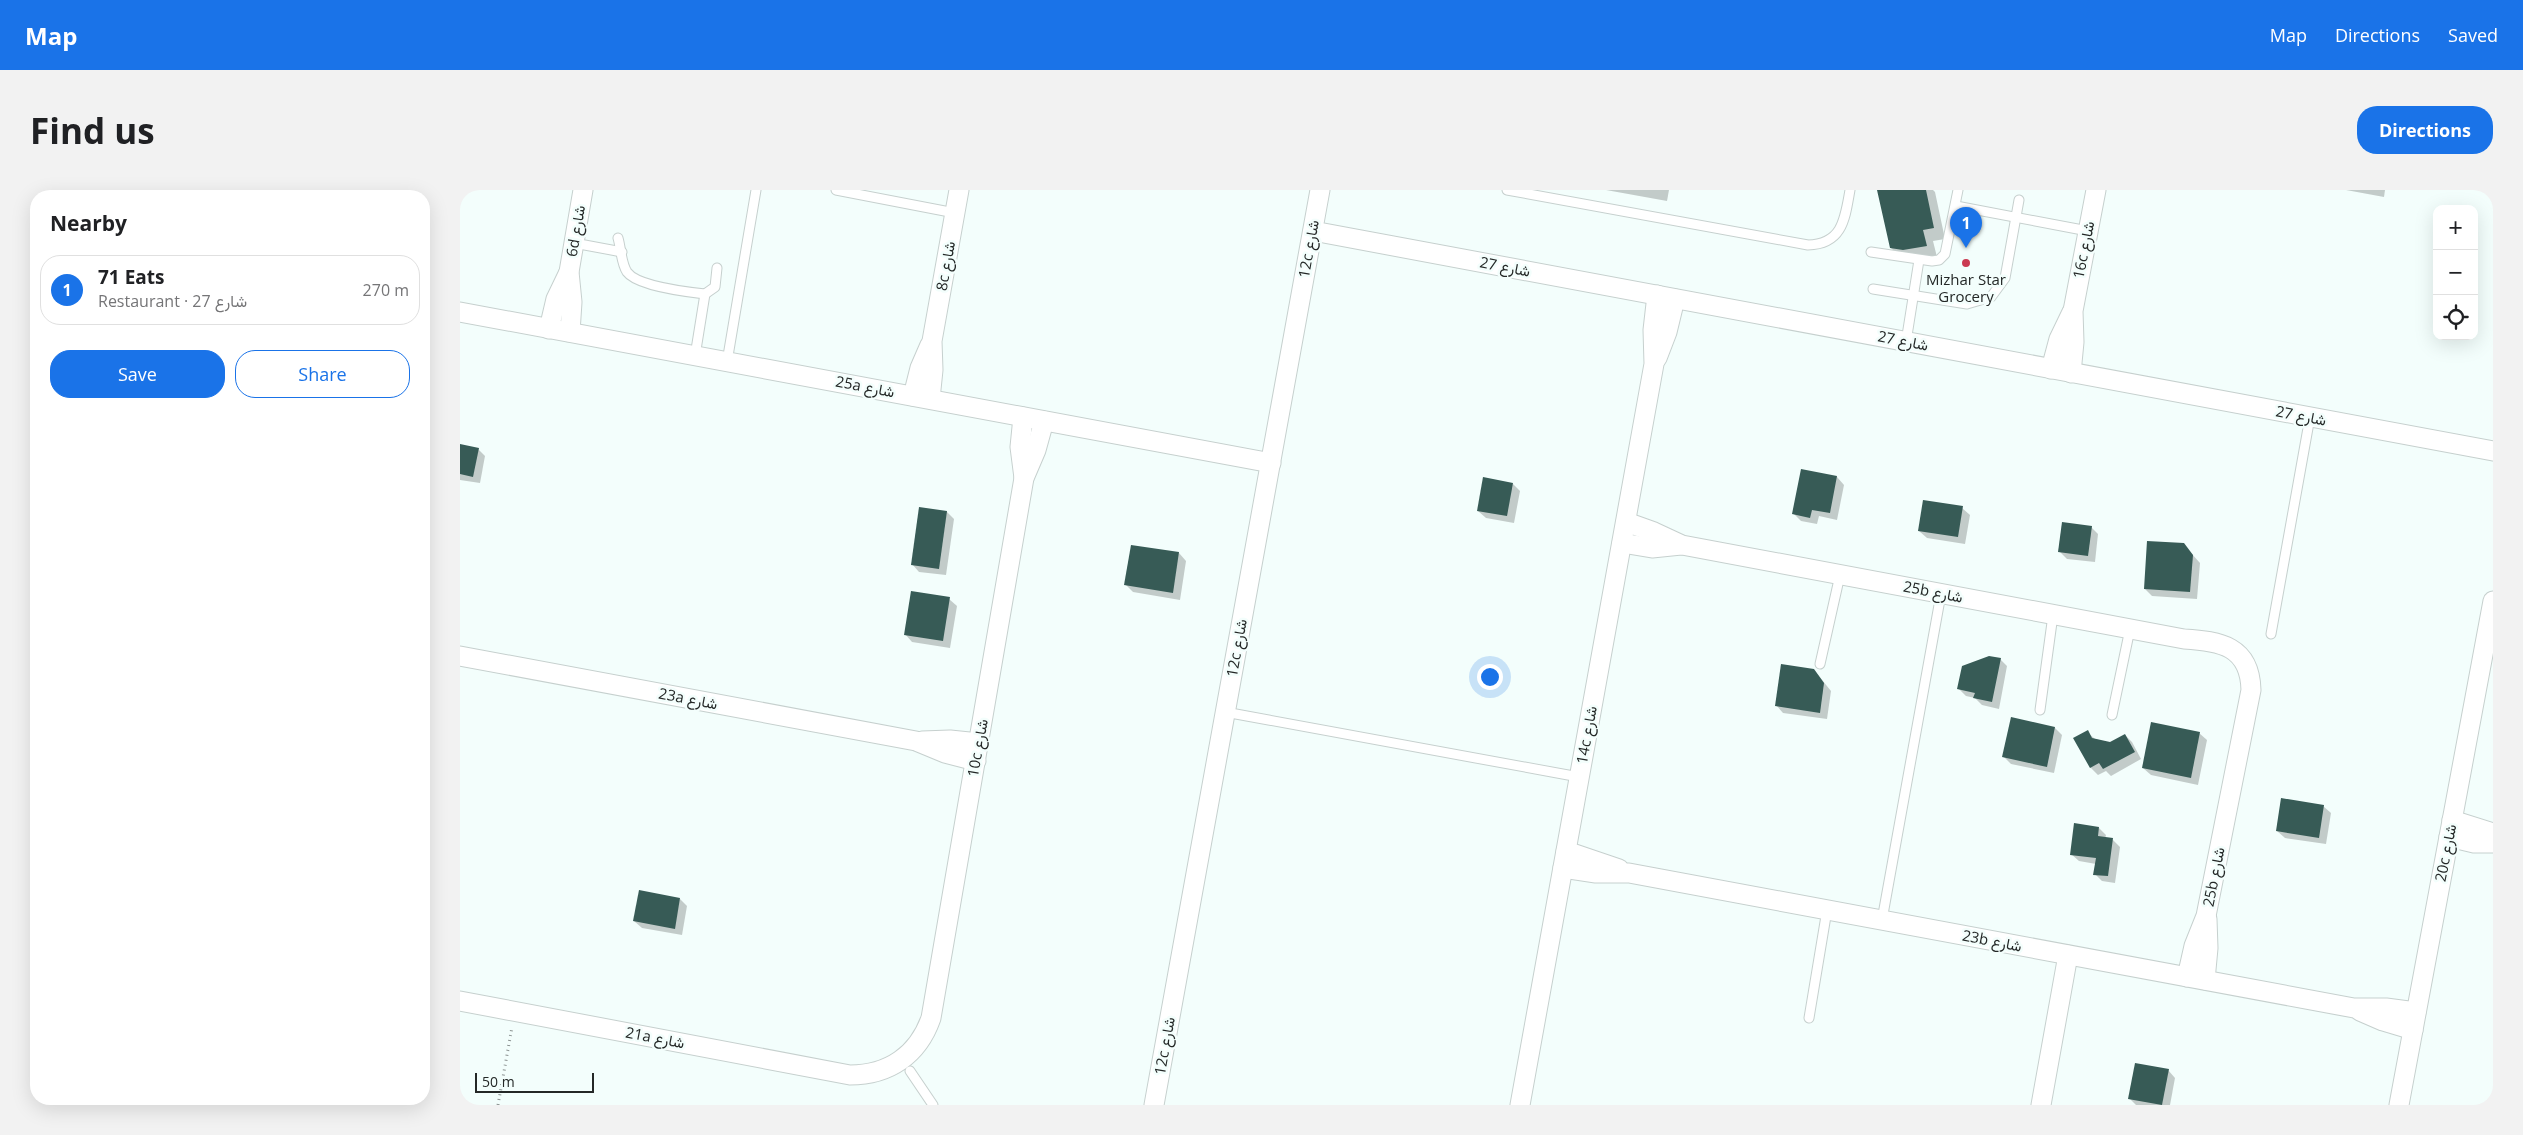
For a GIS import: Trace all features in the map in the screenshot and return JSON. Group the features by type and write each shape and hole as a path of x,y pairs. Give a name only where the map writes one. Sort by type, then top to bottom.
{"street":[{"name":"6d شارع","path":"570,332 572,302 569,272 583,190"},
{"name":"8c شارع","path":"922,398 920,368 932,341 959,190"},
{"name":"12c شارع","path":"1154,1105 1320,190"},
{"name":"16c شارع","path":"2071,373 2074,342 2073,311 2096,190"},
{"name":"شارع 27","path":"1313,231 2493,451"},
{"name":"6d شارع","path":"549,328 556,299 569,272"},
{"name":"14c شارع","path":"1520,1105 1654,364 1667,332 1666,297"},
{"name":"16c شارع","path":"2051,369 2059,339 2073,311"},
{"name":"25a شارع","path":"460,312 1271,463"},
{"name":"10c شارع","path":"1023,417 1020,447 1024,478"},
{"name":"10c شارع","path":"906,1065 927,1048 1024,478 1036,450 1044,420"},
{"name":"25b شارع","path":"1626,522 1682,545 2184,639 2222,655 2236,671 2243,690 2244,720 2206,916 2194,946 2196,979"},
{"name":"25b شارع","path":"1622,544 1652,548 1682,545"},
{"name":"20c شارع","path":"2399,1105 2493,601"},
{"name":"23a شارع","path":"460,656 916,741 945,753 977,752"},
{"path":"2451,828 2493,833"},
{"path":"2451,828 2474,843 2493,843"},
{"name":"23b شارع","path":"1565,860 1596,873 1629,873 2354,1008 2386,1008 2415,1021"},
{"path":"2041,1105 2068,955"},
{"name":"21a شارع","path":"460,1000 850,1074 906,1065"}],"lane":[{"path":"727,362 756,190"},
{"path":"836,190 955,213"},
{"path":"1507,190 1808,245 1825,242 1838,233 1844,219 1850,190"},
{"path":"1871,252 1919,260 1936,261 1943,257 1956,206 1958,190"},
{"path":"1873,289 1967,304 1990,297 2005,278 2019,200"},
{"path":"1956,206 2088,231"},
{"path":"618,238 625,267 637,280 705,294"},
{"path":"574,243 622,252"},
{"path":"1906,342 1919,260"},
{"path":"695,356 705,294 714,287 717,268"},
{"path":"2271,634 2310,417"},
{"path":"1820,664 1840,575"},
{"path":"1882,920 1941,594"},
{"path":"2040,710 2053,614"},
{"path":"2112,715 2130,629"},
{"path":"1226,712 1579,777"},
{"path":"1809,1018 1827,910"},
{"path":"906,1065 933,1105"}],"path":[{"path":"498,1105 515,1011"}],"building":[{"path":"1877,190 1926,190 1934,228 1923,230 1927,246 1903,250 1890,248"},
{"path":"460,444 479,448 473,477 460,474"},
{"path":"1801,469 1837,476 1830,513 1812,510 1810,518 1792,514"},
{"path":"1483,477 1513,483 1507,516 1477,511"},
{"path":"1923,500 1963,506 1958,537 1918,531"},
{"path":"919,507 947,511 939,569 911,565"},
{"path":"2062,522 2092,526 2088,556 2058,552"},
{"path":"2147,541 2184,543 2193,555 2190,592 2144,589"},
{"path":"1131,545 1179,552 1173,593 1124,585"},
{"path":"911,591 950,597 943,641 904,635"},
{"path":"1989,656 2001,658 1992,702 1973,698 1975,693 1957,689 1962,666"},
{"path":"1781,664 1814,669 1824,683 1820,713 1775,706"},
{"path":"2011,717 2055,727 2047,767 2002,757"},
{"path":"2151,722 2200,732 2191,778 2142,768"},
{"path":"2088,730 2092,738 2110,742 2125,734 2135,752 2103,769 2099,763 2090,768 2073,738"},
{"path":"2281,798 2324,805 2319,838 2276,831"},
{"path":"2074,823 2099,827 2098,836 2113,838 2108,876 2093,875 2096,858 2070,855"},
{"path":"639,890 680,898 675,929 633,921"},
{"path":"2135,1063 2169,1069 2162,1105 2128,1099"}],"place":[{"name":"71 Eats","path":"1966,248"},
{"name":"Mizhar Star Grocery","path":"1966,263"}]}
